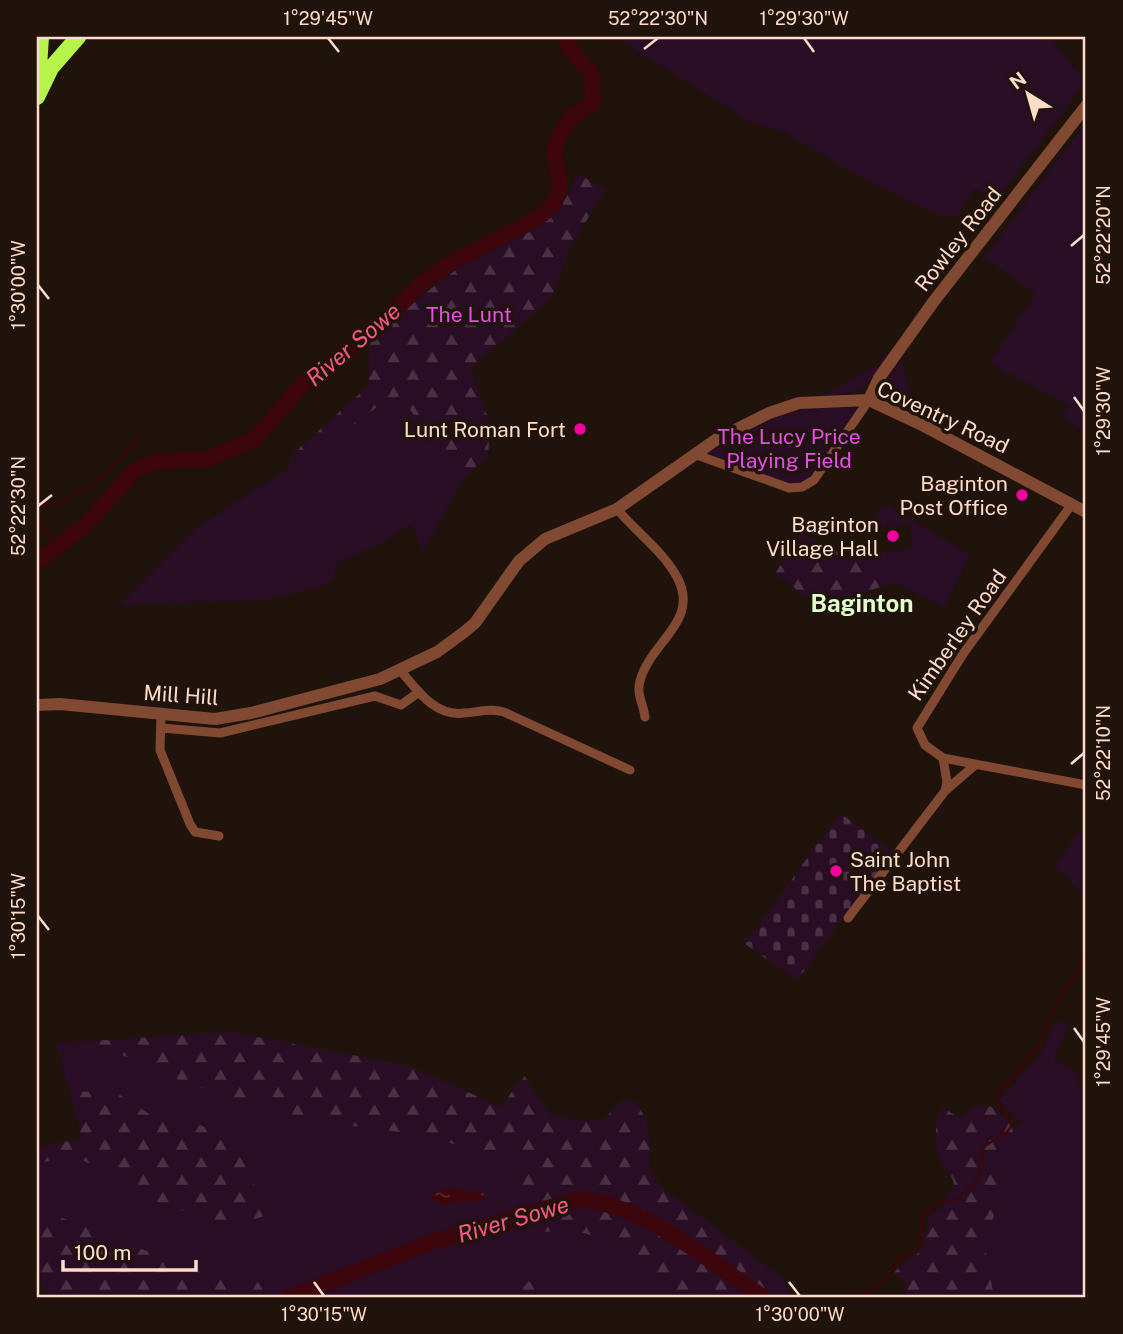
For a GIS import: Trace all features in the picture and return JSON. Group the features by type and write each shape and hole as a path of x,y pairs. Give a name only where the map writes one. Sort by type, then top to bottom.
{"highway":[{"path":"37,95 42,60 41,37"},
{"path":"37,95 51,68 78,37"}],"street":[{"name":"Rowley Road","path":"869,400 879,378 934,301 1086,106"},
{"name":"Coventry Road","path":"401,671 437,652 475,623 519,561 533,547 555,534 617,509 693,454 769,413 799,403 869,400 1086,512"},
{"path":"693,454 789,488 802,487 814,481 869,400"},
{"name":"Kimberley Road","path":"943,758 925,745 919,735 918,721 1072,504"},
{"path":"617,509 675,573 684,596 682,615 640,680 639,695 645,717"},
{"path":"401,671 419,692 437,707 454,714 489,709 504,712 630,770"},
{"name":"Mill Hill","path":"161,721 233,717 401,671"},
{"name":"Mill Hill","path":"37,705 60,704 220,733 375,696 406,704 419,692"},
{"path":"161,721 160,750 190,824 195,832 219,836"},
{"path":"945,791 947,782 943,758 1086,785"},
{"path":"848,918 945,791 975,765"}],"green space":[{"path":"615,37 1050,37 1086,82 994,203 975,188 958,216 940,216 844,168 782,131 750,122"},
{"path":"1086,123 1086,434 1063,416 1069,405 989,363 1035,294 984,257"},
{"name":"The Lunt","path":"576,173 606,189 570,247 552,298 470,368 490,424 488,456 464,478 399,396 381,404 303,463 288,469 292,455 369,385 369,345 377,334 456,270 544,222 558,209 569,193"},
{"path":"886,352 889,355 862,388 847,394 821,396 876,366"},
{"path":"899,362 903,364 917,422 889,403 883,394 885,383"},
{"path":"400,395 464,478 423,552 411,524 380,544 337,563 331,581 324,586 266,600 119,605 197,527 288,469 303,463 381,404"},
{"name":"The Lucy Price Playing Field","path":"822,405 859,409 806,482 788,485 708,453 766,419"},
{"path":"887,505 971,555 944,608 847,557 911,548 910,523 865,531 859,529"},
{"path":"801,533 896,582 849,597 803,597 789,582 774,575"},
{"path":"840,813 893,852 797,980 745,944"},
{"path":"1086,825 1086,902 1065,873 1054,870 1073,838"},
{"path":"1056,1020 1069,1025 1054,1060 1076,1071 1086,1098 1086,1297 994,1297 985,1247 1001,1190 999,1169 1013,1143 1013,1130 1026,1120 1019,1121 999,1100 1041,1053"},
{"path":"230,1032 410,1066 501,1107 524,1075 550,1115 581,1121 603,1120 624,1099 636,1102 645,1118 649,1134 649,1169 663,1188 787,1282 791,1297 665,1297 619,1253 598,1239 584,1233 537,1231 524,1215 521,1152 503,1158 422,1135 314,1121 188,1084 90,1041"},
{"path":"233,1032 410,1066 501,1108 579,1199 763,1297 46,1297 37,1265 37,1148 82,1138 56,1043"},
{"path":"112,1091 167,1124 199,1125 225,1139 235,1149 250,1174 265,1216 229,1226 161,1204 102,1169 75,1157 37,1163 37,1148 82,1138 70,1092"},
{"path":"980,1103 984,1108 990,1106 1007,1120 1013,1130 1013,1143 999,1169 1001,1190 985,1247 994,1297 905,1297 905,1282 894,1273 920,1250 927,1221 942,1208 954,1186 952,1177 941,1161 937,1145 937,1120 943,1107 960,1119"},
{"path":"37,1201 50,1213 213,1277 255,1277 267,1297 46,1297 37,1265"},
{"path":"534,1277 557,1292 558,1297 520,1297 517,1292"}],"water":[{"path":"449,1188 483,1192 485,1196 476,1201 442,1205 431,1199 433,1193"}],"waterway":[{"name":"River Sowe","path":"37,562 88,523 135,470 154,462 207,459 255,439 304,383 379,325 420,285 452,262 535,220 554,205 560,188 554,152 560,133 575,114 593,103 592,74 570,49 567,37"},
{"path":"37,507 67,499 94,483 138,438"},
{"path":"37,515 55,549"},
{"path":"859,1297 883,1281 902,1256 916,1250 922,1230 920,1223 926,1213 937,1203 953,1201 973,1185 981,1167 982,1148 1007,1132 1013,1124 998,1106 997,1096 1039,1046 1059,996 1075,977 1086,948"},
{"name":"River Sowe","path":"290,1297 435,1241 579,1199 604,1203 652,1223 763,1297"}],"place":[{"name":"Lunt Roman Fort","path":"580,429"},
{"name":"Baginton Post Office","path":"1022,495"},
{"name":"Baginton Village Hall","path":"893,536"},
{"name":"Saint John The Baptist","path":"836,871"}],"district":[{"name":"Baginton","path":"862,603"}]}
